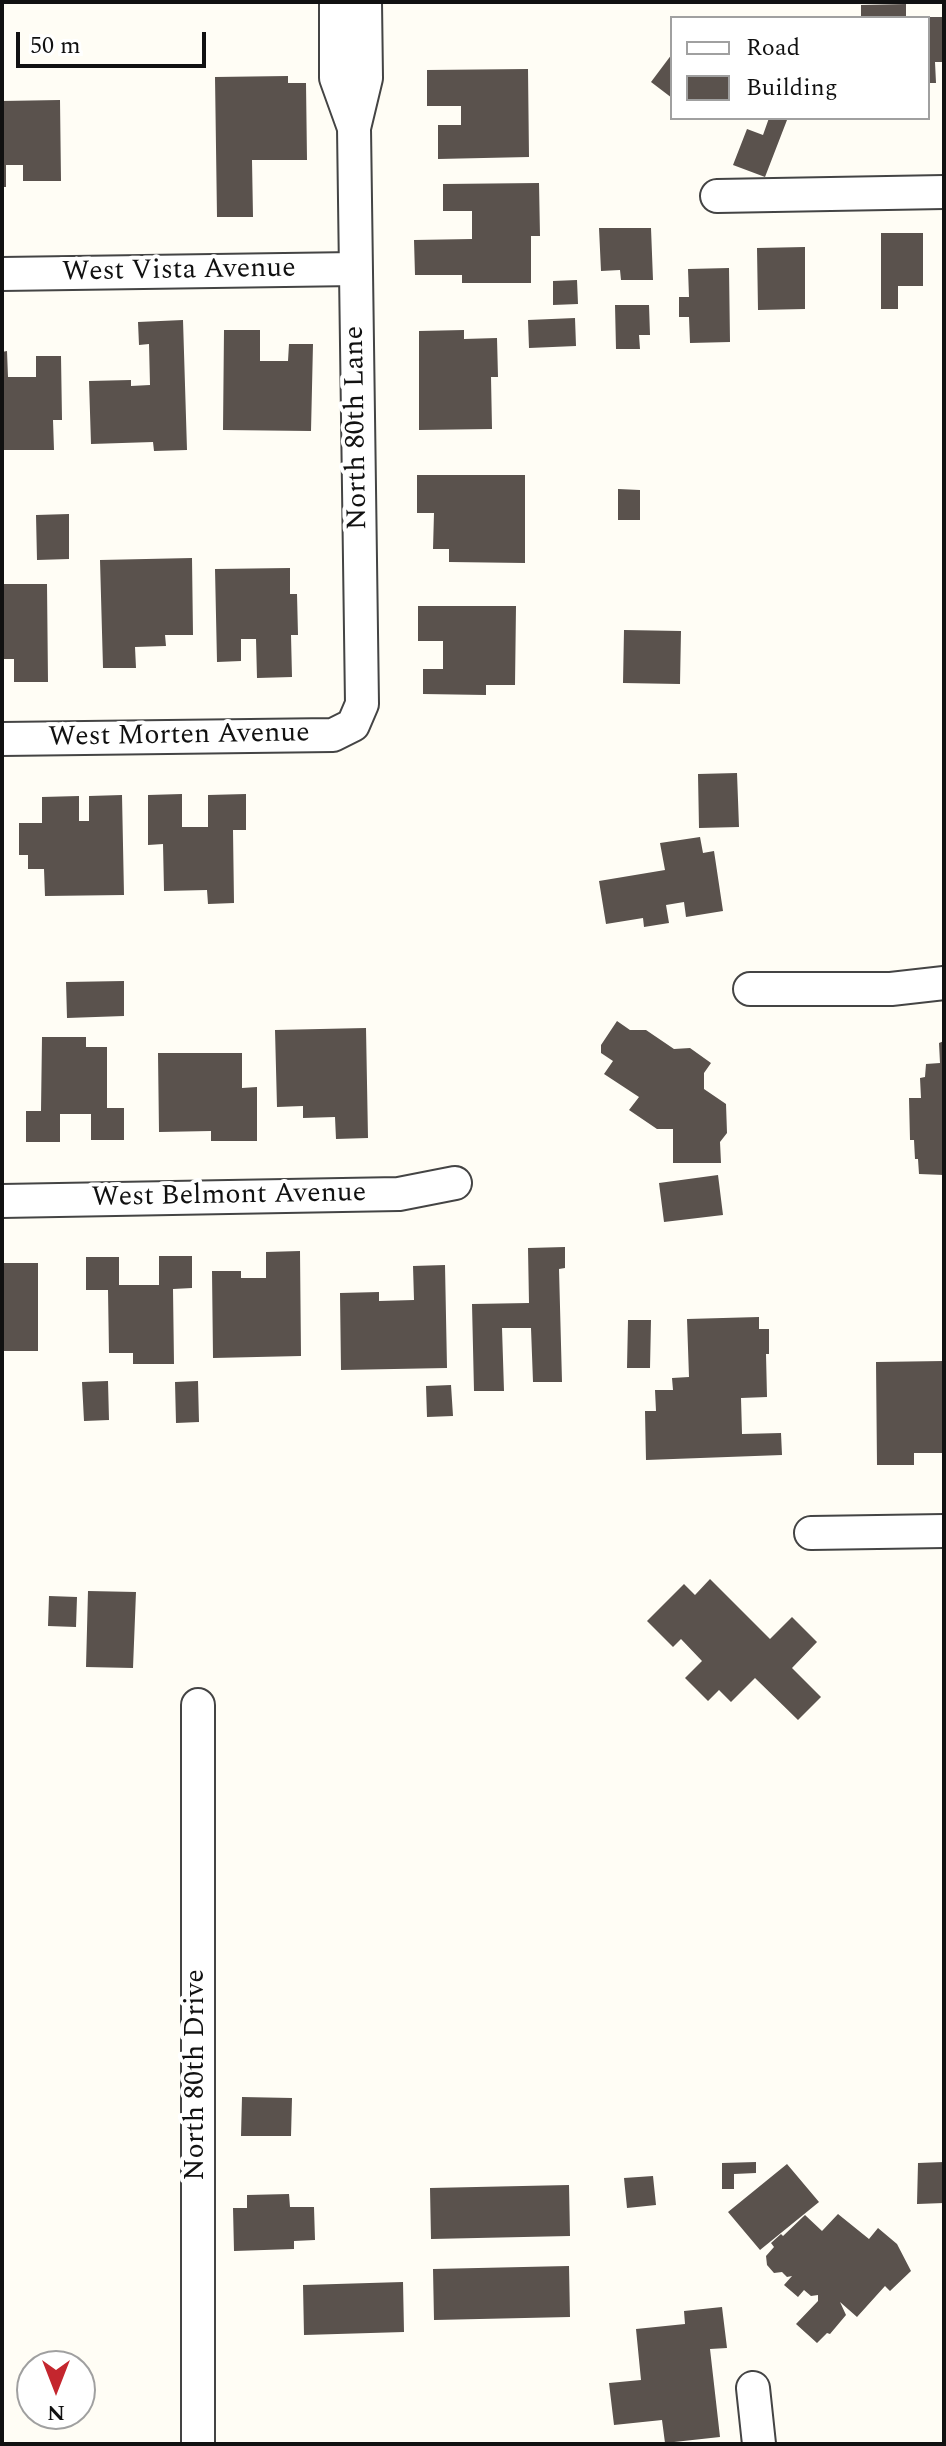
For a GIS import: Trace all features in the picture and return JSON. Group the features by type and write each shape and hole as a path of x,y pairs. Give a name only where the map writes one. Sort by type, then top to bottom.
{"street":[{"name":"North 80th Lane","path":"336,2 366,78 354,128 362,704 353,725"},
{"name":"North 80th Lane","path":"351,45 365,2"},
{"path":"717,196 944,192"},
{"name":"West Vista Avenue","path":"2,274 355,269"},
{"name":"West Morten Avenue","path":"2,739 333,735 353,725"},
{"path":"750,989 891,989 944,983"},
{"name":"West Belmont Avenue","path":"2,1201 399,1194 455,1183"},
{"path":"811,1533 944,1531"},
{"name":"North 80th Drive","path":"198,1705 198,2444"},
{"path":"753,2388 759,2444"}],"building":[{"path":"906,4 906,16 861,16 861,5"},
{"path":"930,17 944,17 944,62 935,62 936,83 930,83"},
{"path":"670,57 670,96 651,82"},
{"path":"528,69 529,157 438,159 438,125 461,125 461,106 427,106 427,70"},
{"path":"288,76 288,83 306,83 307,160 252,160 253,217 217,217 215,77"},
{"path":"60,100 61,181 23,181 23,165 6,165 6,187 2,187 2,101"},
{"path":"768,120 787,120 765,177 733,165 747,129 763,135"},
{"path":"539,183 540,236 531,236 531,283 462,283 462,275 415,275 414,240 472,239 472,211 443,211 443,184"},
{"path":"599,228 651,228 653,280 621,280 620,270 601,271"},
{"path":"881,233 923,233 923,286 898,286 898,309 881,309"},
{"path":"805,247 805,309 758,310 757,248"},
{"path":"729,268 730,342 690,343 689,317 679,317 679,297 689,297 688,269"},
{"path":"577,280 578,304 553,305 553,281"},
{"path":"615,305 649,305 650,335 639,335 640,349 616,349"},
{"path":"575,318 576,346 529,348 528,320"},
{"path":"183,320 187,450 154,451 153,442 91,444 89,381 131,380 131,386 150,385 149,344 139,345 138,322"},
{"path":"224,330 260,330 260,361 288,361 289,344 313,344 311,431 223,430"},
{"path":"464,330 464,339 497,338 498,377 491,377 492,429 419,430 419,331"},
{"path":"7,351 8,377 36,377 36,356 61,356 62,420 53,420 54,450 2,450 2,352"},
{"path":"417,475 525,475 525,563 449,562 449,549 433,549 434,513 417,513"},
{"path":"618,489 640,490 640,520 618,520"},
{"path":"69,514 69,559 37,560 36,515"},
{"path":"192,558 193,635 165,635 166,646 135,647 136,668 103,668 100,560"},
{"path":"290,568 290,594 297,594 298,635 291,635 292,677 257,678 256,639 241,639 241,661 217,662 215,569"},
{"path":"2,584 47,584 48,682 14,682 14,659 2,659"},
{"path":"418,606 516,606 515,685 486,685 486,695 423,694 423,669 443,669 443,641 418,641"},
{"path":"624,630 681,631 680,684 623,683"},
{"path":"737,773 739,827 699,828 698,774"},
{"path":"182,794 182,827 208,827 208,795 246,794 246,830 233,830 234,903 208,904 207,890 164,891 163,844 148,845 148,795"},
{"path":"122,795 124,895 45,896 44,869 28,869 28,855 19,855 19,823 42,823 42,797 79,796 79,821 89,821 89,796"},
{"path":"700,837 703,853 714,851 723,911 686,917 684,902 666,905 669,923 644,927 643,918 606,924 599,881 665,870 660,843"},
{"path":"124,981 124,1016 67,1018 66,982"},
{"path":"617,1021 630,1030 646,1030 674,1049 690,1048 711,1063 704,1073 704,1089 726,1104 727,1133 720,1142 721,1163 673,1163 673,1129 657,1129 629,1110 639,1097 604,1074 613,1061 601,1053 601,1045"},
{"path":"366,1028 368,1138 336,1139 335,1117 303,1118 303,1106 277,1107 275,1030"},
{"path":"42,1037 86,1037 86,1047 107,1047 107,1108 124,1108 124,1140 91,1140 91,1114 60,1114 60,1142 26,1142 26,1111 41,1111"},
{"path":"944,1041 944,1175 919,1174 914,1140 910,1140 909,1098 921,1098 920,1078 925,1077 926,1064 940,1063 939,1043"},
{"path":"158,1053 242,1053 242,1088 257,1087 257,1141 211,1141 211,1131 159,1132"},
{"path":"718,1175 723,1215 664,1222 659,1183"},
{"path":"565,1247 565,1268 559,1269 562,1382 533,1382 531,1328 502,1328 504,1391 474,1391 472,1304 529,1303 528,1248"},
{"path":"300,1251 301,1356 213,1358 212,1271 241,1271 241,1278 266,1278 266,1252"},
{"path":"159,1256 192,1256 192,1288 173,1289 174,1364 133,1364 133,1353 109,1353 108,1290 86,1290 86,1257 119,1257 119,1285 159,1285"},
{"path":"2,1263 38,1263 38,1351 2,1351"},
{"path":"445,1265 447,1368 341,1370 340,1293 379,1292 379,1301 414,1300 413,1266"},
{"path":"759,1317 759,1329 769,1329 767,1397 741,1398 742,1434 781,1433 782,1455 646,1460 645,1411 656,1411 655,1390 673,1390 672,1378 689,1377 687,1319"},
{"path":"628,1320 651,1320 650,1368 627,1368"},
{"path":"944,1361 944,1453 914,1453 914,1465 877,1465 876,1362"},
{"path":"108,1381 109,1420 84,1421 82,1382"},
{"path":"198,1381 199,1422 176,1423 175,1382"},
{"path":"451,1385 453,1416 427,1417 426,1386"},
{"path":"710,1579 770,1639 792,1617 817,1642 792,1668 821,1697 798,1720 755,1678 731,1702 719,1690 708,1701 685,1678 702,1661 681,1639 673,1647 647,1621 684,1584 695,1595"},
{"path":"88,1591 136,1592 133,1668 86,1667"},
{"path":"49,1596 77,1597 76,1627 48,1626"},
{"path":"242,2097 292,2098 291,2136 241,2136"},
{"path":"756,2162 756,2173 734,2174 734,2189 722,2189 722,2163"},
{"path":"944,2162 944,2203 917,2204 918,2163"},
{"path":"787,2164 819,2202 760,2250 728,2212"},
{"path":"653,2176 656,2205 627,2208 624,2178"},
{"path":"569,2185 570,2236 431,2239 430,2188"},
{"path":"289,2194 290,2207 314,2207 315,2240 294,2241 294,2249 234,2251 233,2208 247,2208 247,2195"},
{"path":"838,2214 869,2239 878,2228 897,2244 911,2271 890,2291 885,2286 857,2317 840,2302 846,2315 830,2334 827,2333 817,2343 796,2324 818,2301 818,2295 811,2296 804,2290 798,2297 784,2285 792,2276 774,2273 767,2265 766,2256 774,2247 771,2243 805,2215 822,2231"},
{"path":"569,2266 570,2317 434,2320 433,2269"},
{"path":"403,2282 404,2332 304,2335 303,2285"},
{"path":"722,2307 727,2348 710,2349 720,2437 665,2443 662,2420 614,2425 609,2383 641,2380 636,2329 685,2324 684,2311"}]}
